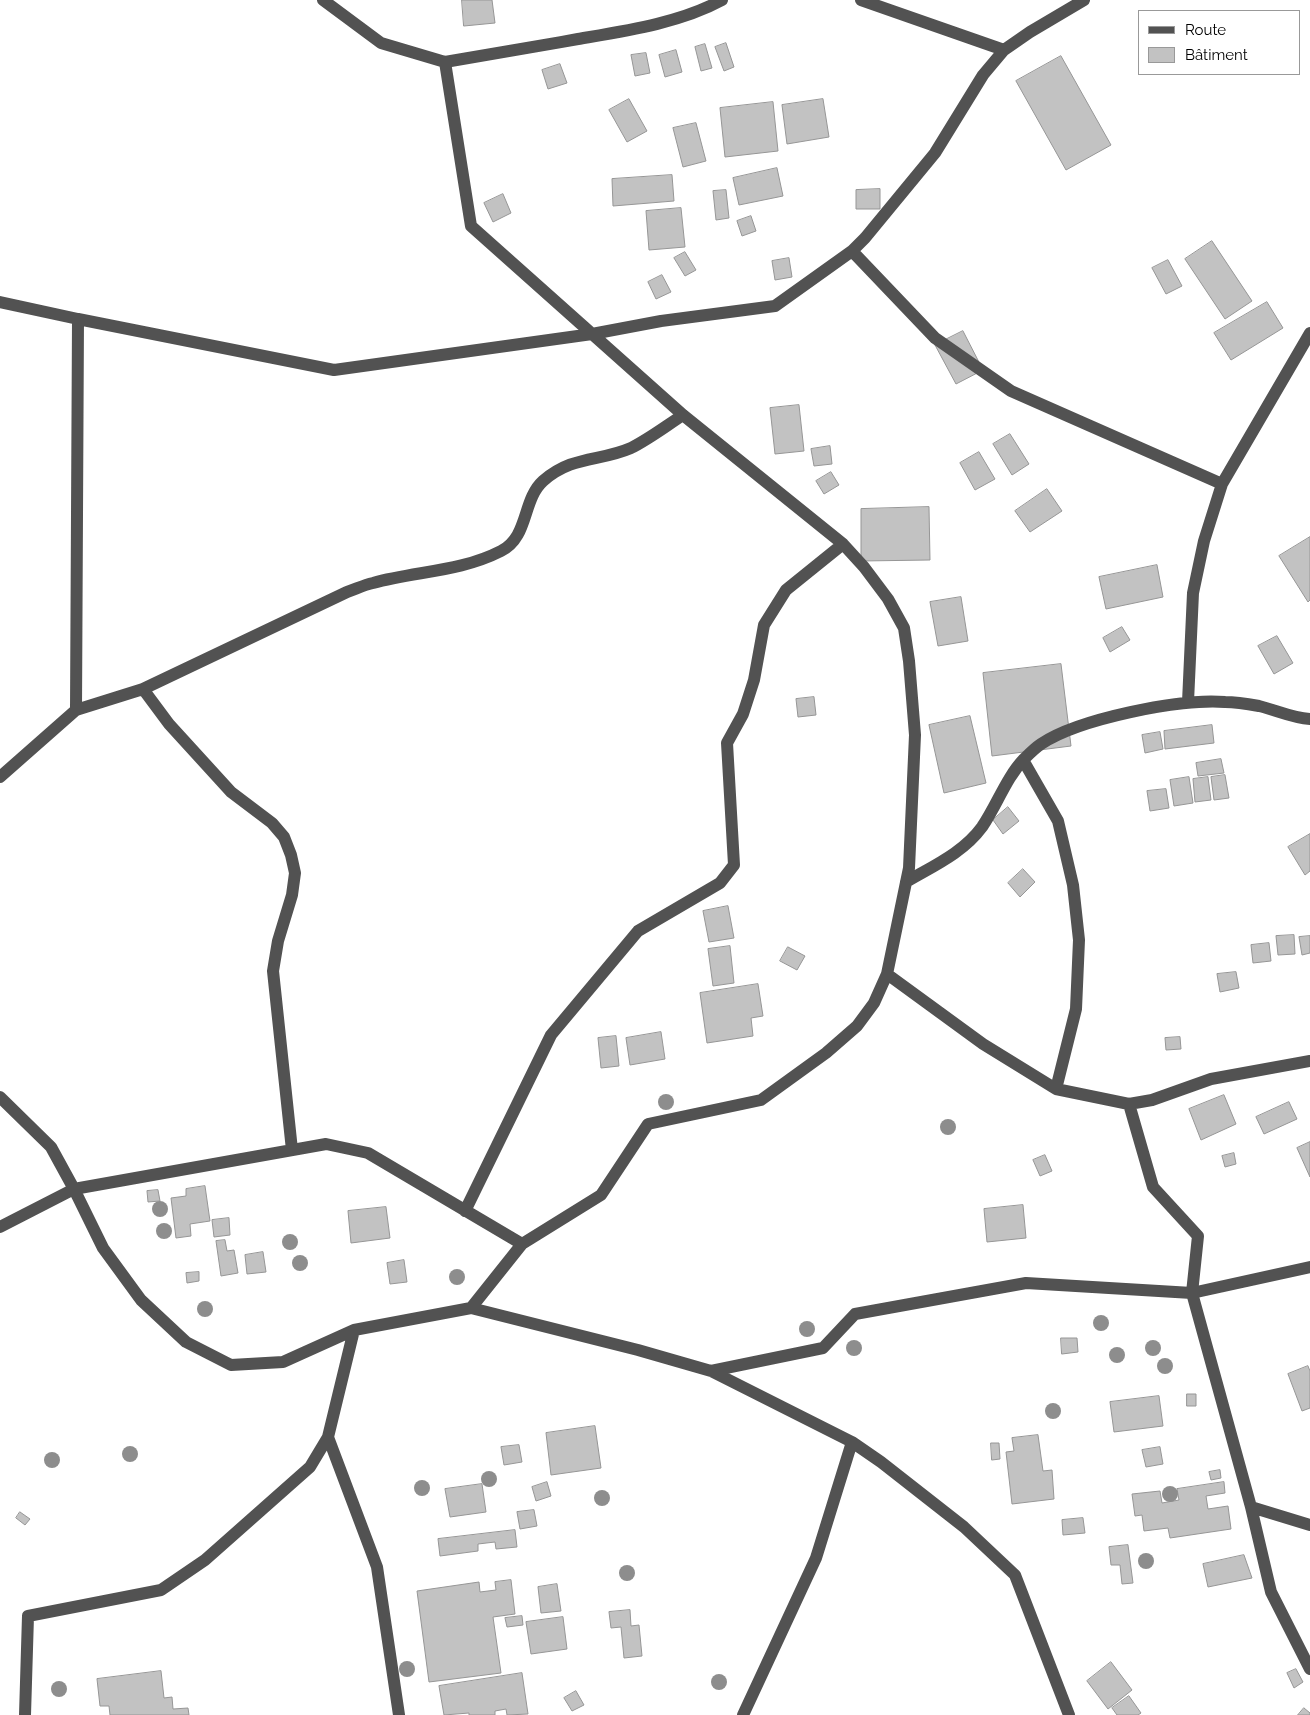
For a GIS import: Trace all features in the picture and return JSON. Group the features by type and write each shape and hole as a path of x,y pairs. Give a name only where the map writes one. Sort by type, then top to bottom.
{"street":[{"path":"323,0 381,43 445,62 626,31 677,18 722,0"},
{"path":"861,0 1004,50"},
{"path":"0,302 334,370 592,334 661,321 775,306 852,251 865,238 935,153 983,75 1004,50 1084,0"},
{"path":"445,62 471,226 683,415 843,544 864,567 888,599 904,628 909,661 915,735 909,868 887,974 874,1003 857,1026 826,1053 761,1100 648,1124 601,1195 522,1244 470,1308"},
{"path":"852,251 935,338 1011,391 1222,484"},
{"path":"76,710 78,319"},
{"path":"1188,702 1193,593 1204,541 1222,484 1310,333"},
{"path":"0,777 76,710 143,689 348,592 373,583 474,563 503,550 520,531 532,496 542,482 570,464 631,448 683,415"},
{"path":"465,1210 552,1035 638,931 720,883 734,865 727,743 743,714 754,680 764,625 786,590 843,544"},
{"path":"143,689 169,724 231,792 272,823 284,837 292,855 295,872 292,895 278,941 273,971 292,1150"},
{"path":"906,882 957,852 970,841 983,826 999,796 1023,760 1041,744 1071,730 1095,722 1188,702 1224,702 1258,706 1310,719"},
{"path":"1023,760 1058,821 1073,885 1079,940 1076,1009 1056,1089"},
{"path":"887,974 983,1044 1056,1089 1129,1104 1152,1100 1211,1079 1310,1061"},
{"path":"0,1097 51,1147 103,1248 141,1300 186,1342 231,1365 283,1362 354,1330 470,1308 638,1350 711,1371 852,1442 881,1462 964,1527 1015,1575 1069,1715"},
{"path":"1129,1104 1153,1187 1198,1236 1192,1293 1251,1507 1272,1592 1310,1669"},
{"path":"0,1227 74,1189 326,1144 368,1154 522,1244"},
{"path":"711,1371 823,1348 855,1314 1026,1283 1192,1293 1310,1267"},
{"path":"25,1715 28,1616 161,1590 205,1560 310,1467 328,1437 354,1330"},
{"path":"328,1437 377,1567 399,1715"},
{"path":"743,1715 816,1558 852,1442"},
{"path":"1251,1507 1310,1525"}],"building":[{"path":"462,0 492,0 495,23 464,26"},
{"path":"726,43 734,67 724,71 715,47"},
{"path":"705,44 712,68 701,71 695,47"},
{"path":"676,50 682,72 665,77 659,55"},
{"path":"646,53 650,73 635,76 631,55"},
{"path":"1061,56 1111,145 1066,170 1016,81"},
{"path":"560,64 567,83 548,89 542,70"},
{"path":"629,99 647,131 627,142 609,110"},
{"path":"823,99 829,137 787,144 782,105"},
{"path":"773,102 778,151 725,157 720,108"},
{"path":"696,123 706,161 683,167 673,128"},
{"path":"777,168 783,196 739,205 733,178"},
{"path":"672,175 674,201 613,206 612,179"},
{"path":"880,189 880,209 856,209 856,190"},
{"path":"726,190 729,218 716,220 713,191"},
{"path":"503,194 511,213 493,222 484,203"},
{"path":"681,208 685,247 649,250 646,211"},
{"path":"751,216 756,231 742,236 737,221"},
{"path":"1212,241 1252,301 1225,319 1185,259"},
{"path":"685,252 696,270 685,276 674,258"},
{"path":"789,258 792,277 775,280 772,261"},
{"path":"1168,260 1182,286 1166,294 1152,268"},
{"path":"662,275 671,292 656,299 648,282"},
{"path":"1267,302 1283,328 1231,360 1214,333"},
{"path":"963,331 983,370 956,384 935,345"},
{"path":"799,405 804,451 775,454 770,408"},
{"path":"1010,434 1029,464 1012,475 993,444"},
{"path":"830,446 832,464 814,466 811,449"},
{"path":"979,452 995,479 975,490 960,463"},
{"path":"831,472 839,485 824,494 816,481"},
{"path":"1047,489 1062,511 1030,532 1015,511"},
{"path":"929,507 930,560 861,561 861,509"},
{"path":"1310,537 1310,600 1308,602 1279,556"},
{"path":"1157,565 1163,597 1106,609 1099,577"},
{"path":"961,597 968,641 938,646 930,602"},
{"path":"1122,627 1130,640 1110,652 1103,638"},
{"path":"1277,636 1293,663 1274,674 1258,646"},
{"path":"1061,664 1071,746 992,756 983,673"},
{"path":"814,697 816,715 798,717 796,699"},
{"path":"970,716 986,783 944,793 929,725"},
{"path":"1212,725 1214,743 1165,749 1164,731"},
{"path":"1160,732 1163,749 1145,753 1142,735"},
{"path":"1221,759 1224,773 1198,776 1196,763"},
{"path":"1225,775 1229,798 1214,800 1211,777"},
{"path":"1189,777 1193,803 1174,806 1170,780"},
{"path":"1208,777 1211,800 1195,802 1193,779"},
{"path":"1166,789 1169,808 1150,811 1147,791"},
{"path":"1008,807 1019,821 1003,834 993,820"},
{"path":"1310,834 1310,871 1305,875 1288,847"},
{"path":"1023,869 1035,882 1020,897 1008,883"},
{"path":"728,906 734,938 709,942 703,911"},
{"path":"1294,935 1295,954 1278,955 1276,936"},
{"path":"1310,936 1310,953 1302,955 1299,937"},
{"path":"1269,943 1271,961 1253,963 1251,945"},
{"path":"730,946 734,983 713,986 708,949"},
{"path":"788,947 805,956 797,970 780,961"},
{"path":"1236,972 1239,988 1220,992 1217,974"},
{"path":"758,984 763,1016 751,1018 753,1036 707,1043 700,993"},
{"path":"661,1032 665,1059 630,1065 626,1038"},
{"path":"616,1036 619,1066 601,1068 598,1038"},
{"path":"1180,1037 1181,1049 1166,1050 1165,1038"},
{"path":"1224,1095 1236,1124 1201,1140 1189,1109"},
{"path":"1289,1102 1297,1119 1264,1134 1256,1117"},
{"path":"1310,1142 1310,1177 1297,1148"},
{"path":"1234,1153 1236,1164 1225,1167 1222,1156"},
{"path":"1045,1155 1052,1171 1040,1176 1033,1160"},
{"path":"205,1186 210,1221 190,1224 191,1236 176,1238 171,1198 186,1196 186,1189"},
{"path":"158,1190 160,1201 148,1202 147,1191"},
{"path":"1023,1205 1026,1238 987,1242 984,1209"},
{"path":"386,1207 390,1238 351,1243 348,1211"},
{"path":"229,1218 230,1235 214,1237 212,1220"},
{"path":"225,1240 227,1251 234,1250 238,1273 221,1276 216,1241"},
{"path":"263,1252 266,1272 247,1274 245,1255"},
{"path":"404,1260 407,1282 390,1284 387,1263"},
{"path":"199,1272 199,1281 187,1283 186,1273"},
{"path":"1061,1338 1077,1338 1078,1352 1062,1354"},
{"path":"1308,1366 1310,1371 1310,1408 1302,1411 1288,1374"},
{"path":"1187,1394 1196,1394 1196,1406 1187,1406"},
{"path":"1159,1396 1163,1426 1114,1432 1110,1402"},
{"path":"595,1426 601,1468 551,1475 546,1433"},
{"path":"1038,1435 1043,1471 1052,1470 1054,1499 1012,1504 1006,1452 1014,1451 1012,1438"},
{"path":"991,1443 999,1443 1000,1459 992,1460"},
{"path":"519,1445 522,1462 504,1465 501,1447"},
{"path":"1160,1447 1163,1464 1146,1467 1142,1450"},
{"path":"1220,1470 1221,1478 1211,1480 1209,1472"},
{"path":"547,1482 551,1496 536,1501 532,1487"},
{"path":"1224,1482 1225,1493 1206,1496 1208,1509 1228,1506 1231,1529 1170,1538 1168,1528 1144,1531 1142,1515 1135,1516 1132,1494 1160,1491 1162,1503 1179,1500 1177,1489"},
{"path":"482,1484 486,1512 450,1517 445,1489"},
{"path":"534,1510 537,1526 520,1529 517,1512"},
{"path":"20,1512 30,1519 25,1525 16,1518"},
{"path":"1083,1518 1085,1533 1063,1535 1062,1520"},
{"path":"515,1530 517,1547 496,1549 495,1542 478,1544 478,1551 440,1556 438,1539"},
{"path":"1128,1545 1133,1583 1122,1584 1120,1565 1111,1565 1109,1547"},
{"path":"1244,1555 1252,1578 1208,1587 1203,1564"},
{"path":"511,1580 515,1614 493,1617 501,1673 429,1682 417,1591 479,1582 480,1592 496,1590 495,1582"},
{"path":"557,1584 561,1611 541,1613 538,1587"},
{"path":"630,1610 631,1626 639,1625 642,1656 624,1658 621,1627 611,1628 609,1612"},
{"path":"522,1616 523,1625 507,1627 505,1618"},
{"path":"563,1617 567,1649 531,1654 526,1622"},
{"path":"1111,1662 1132,1690 1108,1709 1087,1681"},
{"path":"1296,1669 1303,1682 1294,1688 1287,1673"},
{"path":"161,1671 164,1698 172,1697 173,1709 188,1708 189,1715 110,1715 109,1706 100,1706 97,1679"},
{"path":"522,1673 528,1714 507,1715 506,1709 495,1711 495,1715 469,1715 469,1713 444,1715 439,1686"},
{"path":"576,1691 584,1705 572,1711 564,1698"},
{"path":"1129,1696 1141,1713 1138,1715 1117,1715 1112,1708"},
{"path":"1304,1708 1310,1715 1298,1715"}]}
